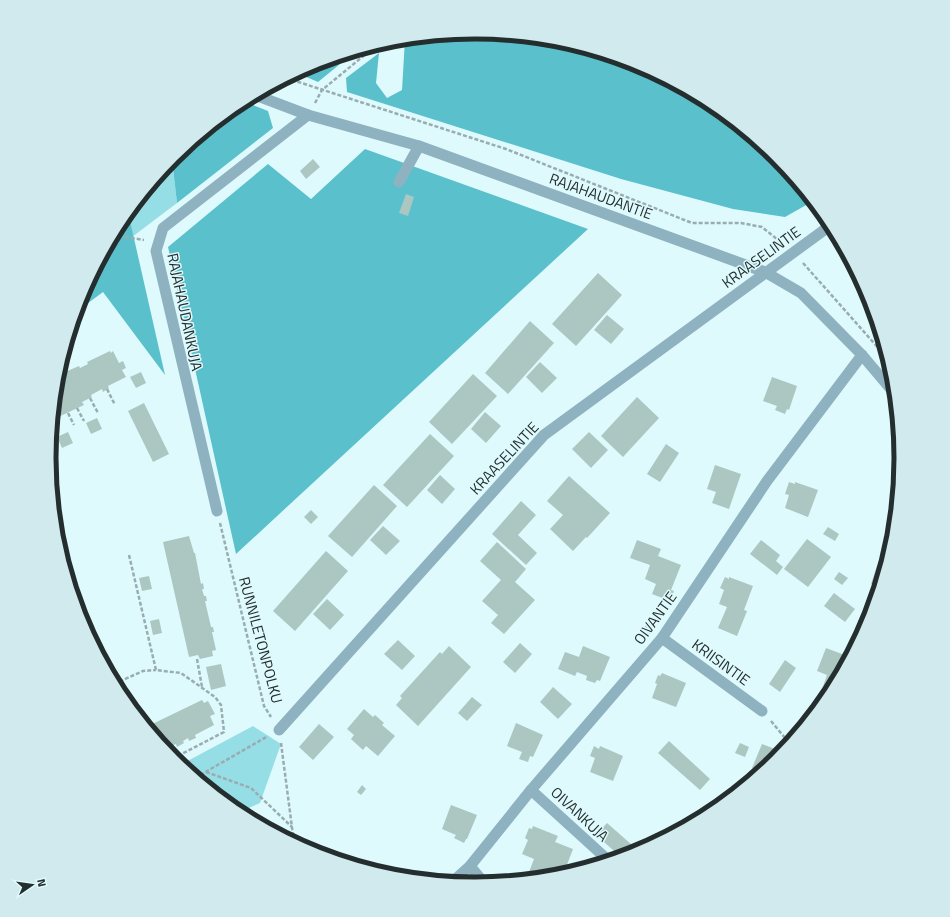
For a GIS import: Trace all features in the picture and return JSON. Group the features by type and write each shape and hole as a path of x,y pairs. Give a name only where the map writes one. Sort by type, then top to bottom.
{"street":[{"name":"RAJAHAUDANTIE","path":"261,97 308,115 419,146 765,272 801,293 862,356 888,385"},
{"name":"RAJAHAUDANKUJA","path":"217,511 156,251 163,228 308,115"},
{"path":"399,182 419,146"},
{"name":"KRAASELINTIE","path":"279,730 544,435 826,229"},
{"name":"OIVANTIE","path":"457,877 470,866 531,790 662,638 767,481 862,356"},
{"name":"KRIISINTIE","path":"662,638 762,711"},
{"name":"OIVANKUJA","path":"531,790 605,857"},
{"path":"470,866 480,878"}],"path":[{"path":"322,90 367,53"},
{"path":"293,80 506,149 692,223 742,223 762,227 794,252 880,350"},
{"path":"120,235 158,243"},
{"path":"107,389 115,405"},
{"path":"90,398 98,413"},
{"path":"77,408 84,421"},
{"path":"68,413 74,425"},
{"name":"RUNNILETONPOLKU","path":"217,511 264,706 279,730 293,837"},
{"path":"129,555 156,670"},
{"path":"197,659 202,688"},
{"path":"120,681 143,671 156,670 181,673 215,697 221,705 224,732 179,756"},
{"path":"762,711 786,739"},
{"path":"200,775 279,730"},
{"path":"206,772 250,788 292,827"}],"shaded area":[{"path":"448,40 502,40 557,47 584,53 610,61 661,82 708,110 752,143 772,162 808,204 785,217 733,209 621,179 347,92 346,78 379,53 376,83 387,98 402,90 405,45"},
{"path":"346,59 318,82 303,76"},
{"path":"251,104 268,111 273,128 177,203 173,168 178,162 198,143"},
{"path":"365,149 588,229 236,554 168,247 268,164 311,199"},
{"path":"173,168 177,203 132,237 129,220 142,203"},
{"path":"130,220 165,375 103,292 84,306 99,273"},
{"path":"253,726 281,744 260,803 246,809 198,774 185,762"}],"building":[{"path":"313,159 320,167 306,179 300,171"},
{"path":"406,194 414,197 408,216 399,213"},
{"path":"598,273 622,295 576,346 552,324"},
{"path":"607,315 624,329 611,344 594,330"},
{"path":"530,321 554,343 508,394 485,373"},
{"path":"113,351 119,363 123,361 126,368 122,370 126,377 108,386 109,388 103,392 102,389 91,395 92,397 82,402 84,405 58,417 64,377 66,374 65,372 79,366 80,368 88,364 87,362"},
{"path":"540,362 557,378 542,393 526,377"},
{"path":"141,372 146,383 136,388 130,377"},
{"path":"473,374 497,396 452,444 429,422"},
{"path":"772,377 797,386 789,410 787,409 785,414 775,410 777,406 763,401"},
{"path":"637,397 659,418 623,457 601,436"},
{"path":"144,403 169,454 153,462 128,411"},
{"path":"485,412 501,426 486,443 471,429"},
{"path":"97,418 102,429 91,434 86,423"},
{"path":"68,432 73,443 62,448 57,437"},
{"path":"589,432 608,450 591,468 572,449"},
{"path":"430,434 454,456 407,507 383,485"},
{"path":"666,444 679,453 660,482 647,474"},
{"path":"715,465 741,474 729,509 712,503 716,492 707,489"},
{"path":"440,475 455,489 442,504 427,490"},
{"path":"569,476 610,513 573,551 550,529 563,515 547,501"},
{"path":"789,482 795,484 795,482 818,490 808,517 785,508 789,495 785,494"},
{"path":"374,485 397,506 352,557 328,536"},
{"path":"521,501 536,515 518,535 537,553 526,565 492,534"},
{"path":"311,510 318,517 311,524 304,517"},
{"path":"383,526 400,541 386,555 370,540"},
{"path":"828,527 839,534 835,541 823,534"},
{"path":"189,536 195,553 201,584 203,583 204,589 202,589 204,596 206,596 207,601 205,601 211,627 213,627 214,632 212,632 216,650 212,651 213,656 200,659 198,655 189,657 163,542"},
{"path":"807,539 831,557 808,587 784,569"},
{"path":"637,540 661,549 658,556 681,565 671,590 674,591 670,601 652,594 656,584 645,579 650,565 630,558"},
{"path":"761,540 780,555 776,561 783,567 777,575 750,554"},
{"path":"497,542 526,569 515,582 535,600 504,634 491,623 498,615 482,601 501,580 480,561"},
{"path":"326,551 348,571 295,631 273,611"},
{"path":"879,560 881,561 874,585 871,584"},
{"path":"839,572 848,578 842,585 834,579"},
{"path":"149,576 152,589 142,591 139,578"},
{"path":"725,577 729,579 729,577 753,586 744,610 747,611 737,636 718,628 727,607 719,604 724,590 720,588"},
{"path":"834,593 855,609 845,622 824,606"},
{"path":"327,599 344,615 330,630 313,614"},
{"path":"159,619 162,633 153,635 150,621"},
{"path":"649,620 656,625 650,634 643,630"},
{"path":"860,622 861,623 857,631 855,629"},
{"path":"398,640 415,656 402,670 384,654"},
{"path":"520,643 532,654 515,673 503,662"},
{"path":"449,646 471,667 418,726 396,705 402,698 400,696 440,652 442,654"},
{"path":"583,646 610,657 600,681 597,680 595,683 586,680 587,676 577,672 575,676 558,669 565,652 579,657"},
{"path":"826,648 845,655 825,690 822,689 827,675 817,671"},
{"path":"785,660 796,668 780,692 769,684"},
{"path":"221,664 226,686 211,690 206,667"},
{"path":"662,673 686,683 676,707 652,698 657,684 655,683 658,675 660,676"},
{"path":"553,687 572,704 558,719 540,702"},
{"path":"472,697 482,705 467,721 458,713"},
{"path":"202,700 204,703 208,701 215,714 210,716 214,725 195,735 196,738 189,741 188,738 183,741 184,743 177,747 176,744 170,747 151,725"},
{"path":"364,709 373,717 375,715 384,723 382,725 395,736 378,756 366,746 363,750 351,739 354,735 347,729"},
{"path":"516,723 543,735 533,757 530,756 528,762 519,759 522,752 507,746"},
{"path":"319,724 334,737 313,760 299,747"},
{"path":"669,741 710,779 700,790 658,753"},
{"path":"740,743 749,747 745,757 735,753"},
{"path":"762,744 777,750 756,770 752,768"},
{"path":"594,746 599,749 600,746 623,756 613,781 590,772 595,758 590,756"},
{"path":"362,785 366,789 361,795 357,792"},
{"path":"451,805 477,815 464,843 454,838 456,835 442,829"},
{"path":"607,823 634,847 617,853 596,835"},
{"path":"533,826 558,836 555,842 573,849 566,868 528,874 534,859 522,854 528,840 525,838 529,828 532,829"}]}
